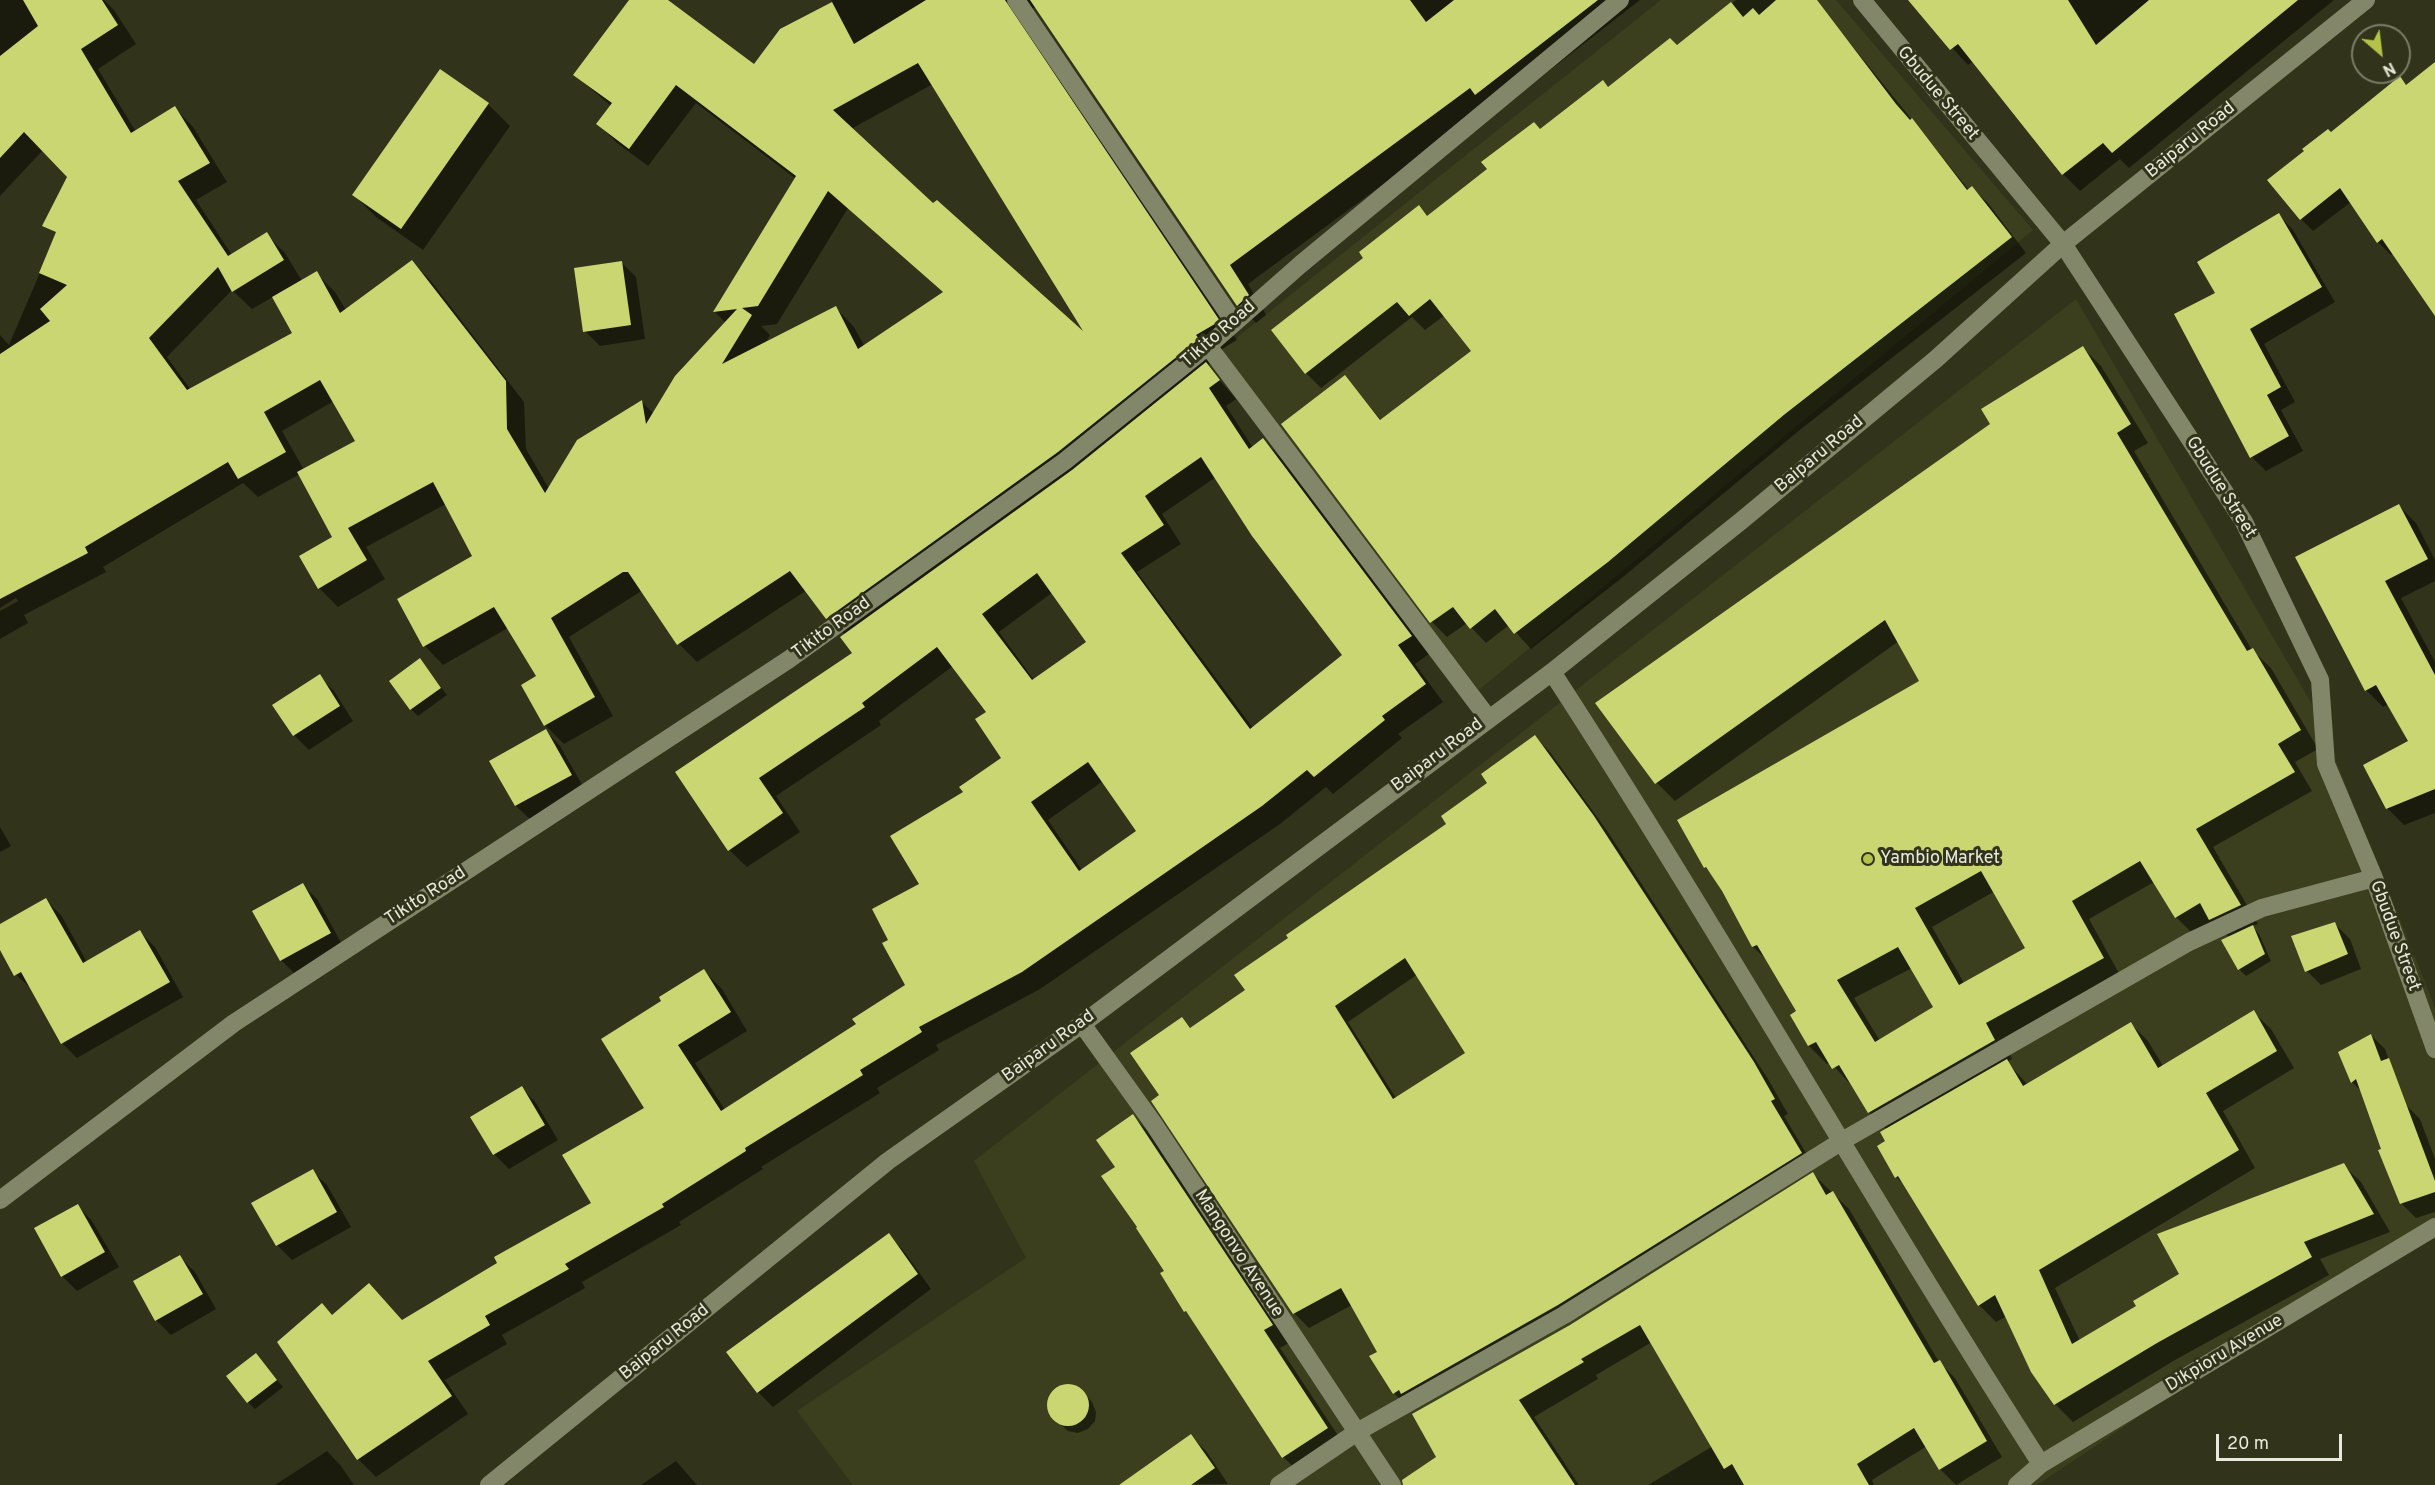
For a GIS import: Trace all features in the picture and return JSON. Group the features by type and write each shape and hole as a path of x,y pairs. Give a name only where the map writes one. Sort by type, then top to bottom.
{"street":[{"path":"1016,0 1234,322"},
{"name":"Tikito Road","path":"0,1200 234,1023 788,660 1065,461 1208,346 1542,62 1620,0"},
{"name":"Gbudue Street","path":"1862,0 2063,244 2244,522 2320,680 2326,764 2374,878 2435,1049"},
{"name":"Baiparu Road","path":"489,1485 888,1161 1082,1024 1552,672 1741,521 1918,374 2063,244 2367,0"},
{"path":"1208,346 1488,718"},
{"path":"1552,672 1643,812 1956,1332 2041,1464"},
{"path":"1279,1485 1357,1432 1564,1315 1842,1141 2189,942 2262,908 2374,878"},
{"name":"Mangonvo Avenue","path":"1082,1024 1153,1123 1392,1485"},
{"name":"Dikpioru Avenue","path":"2017,1485 2041,1464 2435,1227"}],"shaded area":[{"path":"1661,0 1836,0 2033,230 1479,690 1220,351"},
{"name":"Yambio Market","path":"2076,299 2316,711 2435,1007 2435,1219 2037,1485 853,1485 797,1411 1026,1258 974,1161"}],"building":[{"path":"23,0 102,0 118,25 81,49 131,133 175,106 210,163 178,181 228,256 267,232 284,260 232,292 218,267 149,338 187,390 292,333 272,297 317,271 340,313 412,260 506,381 507,429 545,493 577,440 642,400 646,424 675,376 737,309 713,312 796,176 676,85 629,149 596,124 612,103 573,75 629,0 668,0 754,64 780,29 832,2 854,44 926,0 1005,0 1220,321 1196,335 1199,339 1058,452 826,619 790,571 677,645 628,572 623,572 551,618 595,697 544,726 521,685 536,676 494,607 423,647 397,599 472,556 433,482 348,528 367,560 318,589 299,556 332,537 297,472 355,441 320,380 264,412 286,452 238,479 228,462 85,547 88,553 0,599 0,354 50,321 40,309 67,285 39,273 56,232 42,226 67,177 24,132 0,158 0,56 38,26","holes":["918,63 1083,331 937,200 933,203 833,110","828,191 943,292 858,349 836,306 722,364 752,315 742,308 758,306"]},
{"path":"1030,0 1410,0 1426,22 1454,0 1598,0 1475,95 1470,88 1230,265 1249,295 1237,306"},
{"path":"1776,0 1817,0 1896,104 1910,120 1912,118 1967,190 1972,186 2012,237 1785,414 1608,562 1514,634 1495,609 1470,629 1453,607 1430,623 1281,424 1345,375 1380,420 1471,351 1430,299 1409,316 1397,302 1305,374 1271,330 1363,258 1359,252 1419,205 1427,216 1487,169 1481,162 1534,122 1540,129 1603,80 1608,87 1670,38 1677,45 1731,2 1743,17 1753,8 1759,15"},
{"path":"1908,0 2068,0 2096,45 2149,0 2298,0 2112,153 2103,143 2062,175 1958,44 1950,50"},
{"path":"2435,62 2435,316 2382,239 2377,243 2340,188 2300,220 2267,180 2304,151 2302,149 2328,129 2331,132 2390,84 2406,85 2411,84 2411,81"},
{"path":"440,69 489,103 401,229 352,195"},
{"path":"2279,213 2322,287 2250,329 2281,387 2267,395 2289,436 2250,458 2174,314 2215,293 2197,262"},
{"path":"622,261 631,325 583,332 574,268"},
{"path":"2083,346 2131,424 2117,433 2247,651 2253,648 2301,730 2278,744 2295,772 2196,829 2241,905 2209,920 2200,903 2175,918 2140,861 2072,901 2104,958 1986,1023 1995,1040 1868,1113 1839,1065 1832,1069 1816,1042 1808,1046 1790,1015 1796,1011 1757,945 1752,947 1722,891 1706,867 1704,868 1677,820 1919,681 1885,620 1655,784 1595,703 1990,424 1981,409","holes":["1981,871 2025,948 1959,985 1915,908","1898,947 1933,1007 1875,1042 1837,980"]},
{"path":"1206,362 1220,380 1209,388 1249,449 1263,438 1412,636 1398,645 1426,684 1382,716 1385,720 1314,777 1307,770 1262,806 1022,972 919,1027 922,1032 860,1070 863,1075 745,1148 746,1151 662,1204 664,1207 565,1264 569,1269 485,1316 490,1325 428,1361 452,1396 357,1460 277,1342 322,1303 332,1315 369,1283 402,1320 497,1263 494,1257 591,1203 562,1155 644,1108 601,1039 661,1001 659,997 704,969 731,1012 678,1045 721,1111 856,1024 852,1019 905,985 882,943 888,940 872,909 919,884 890,836 963,792 959,787 1001,758 975,719 986,712 937,647 862,703 865,707 759,778 783,813 728,851 675,772 852,653 840,637 1072,470","holes":["1201,457 1252,536 1342,655 1250,729 1121,553 1164,525 1145,496","1037,573 1086,642 1032,680 982,614","1088,762 1136,831 1079,871 1031,802"]},
{"path":"2399,504 2428,559 2385,581 2435,675 2435,789 2386,809 2363,765 2408,741 2376,685 2365,691 2295,557"},
{"path":"420,658 441,688 410,710 389,681"},
{"path":"320,674 340,706 293,736 272,705"},
{"path":"546,729 572,775 515,806 489,761"},
{"path":"1535,735 1594,816 1754,1062 1775,1099 1771,1101 1802,1153 1558,1305 1401,1394 1399,1390 1393,1394 1369,1356 1377,1352 1341,1288 1293,1314 1151,1101 1159,1095 1130,1053 1182,1017 1190,1028 1245,990 1234,975 1288,938 1286,935 1446,824 1441,816 1487,783 1481,774","holes":["1405,958 1465,1053 1393,1099 1335,1006"]},
{"path":"303,883 331,933 280,961 252,911"},
{"path":"46,898 83,963 140,930 170,982 61,1044 21,972 14,976 0,950 0,924"},
{"path":"2335,922 2348,954 2305,972 2291,936"},
{"path":"2253,925 2265,954 2238,970 2221,940"},
{"path":"2254,1010 2277,1051 2206,1093 2239,1150 2039,1270 2072,1344 2136,1306 2133,1301 2179,1274 2157,1234 2344,1163 2374,1214 2304,1242 2312,1257 2157,1343 2054,1405 2031,1372 1995,1295 1978,1306 1898,1176 1895,1178 1877,1146 1885,1141 1880,1132 2007,1059 2023,1086 2131,1022 2158,1068"},
{"path":"2371,1034 2381,1061 2389,1058 2435,1181 2435,1192 2400,1204 2378,1150 2381,1149 2356,1079 2351,1083 2338,1052"},
{"path":"522,1086 545,1125 493,1155 470,1117"},
{"path":"1133,1114 1273,1325 1264,1330 1328,1428 1282,1458 1186,1311 1184,1312 1160,1273 1164,1271 1137,1227 1101,1176 1115,1167 1096,1140"},
{"path":"313,1169 337,1212 276,1246 251,1203"},
{"path":"1813,1172 1826,1195 1833,1191 1934,1363 1940,1360 1987,1441 1939,1470 1914,1428 1857,1464 1869,1485 1744,1485 1732,1464 1724,1469 1640,1325 1581,1359 1584,1362 1519,1400 1575,1485 1403,1485 1402,1480 1436,1457 1412,1414 1570,1325"},
{"path":"78,1204 105,1252 61,1277 34,1228"},
{"path":"889,1233 918,1274 757,1393 726,1352"},
{"path":"180,1255 203,1294 155,1321 133,1281"},
{"path":"256,1353 277,1380 247,1403 226,1376"},
{"path":"1068,1384 1083,1390 1089,1405 1083,1420 1068,1426 1053,1420 1047,1405 1053,1390"},
{"path":"1191,1434 1215,1468 1191,1485 1119,1485"}],"place":[{"name":"Yambio Market","path":"1868,859"}]}
